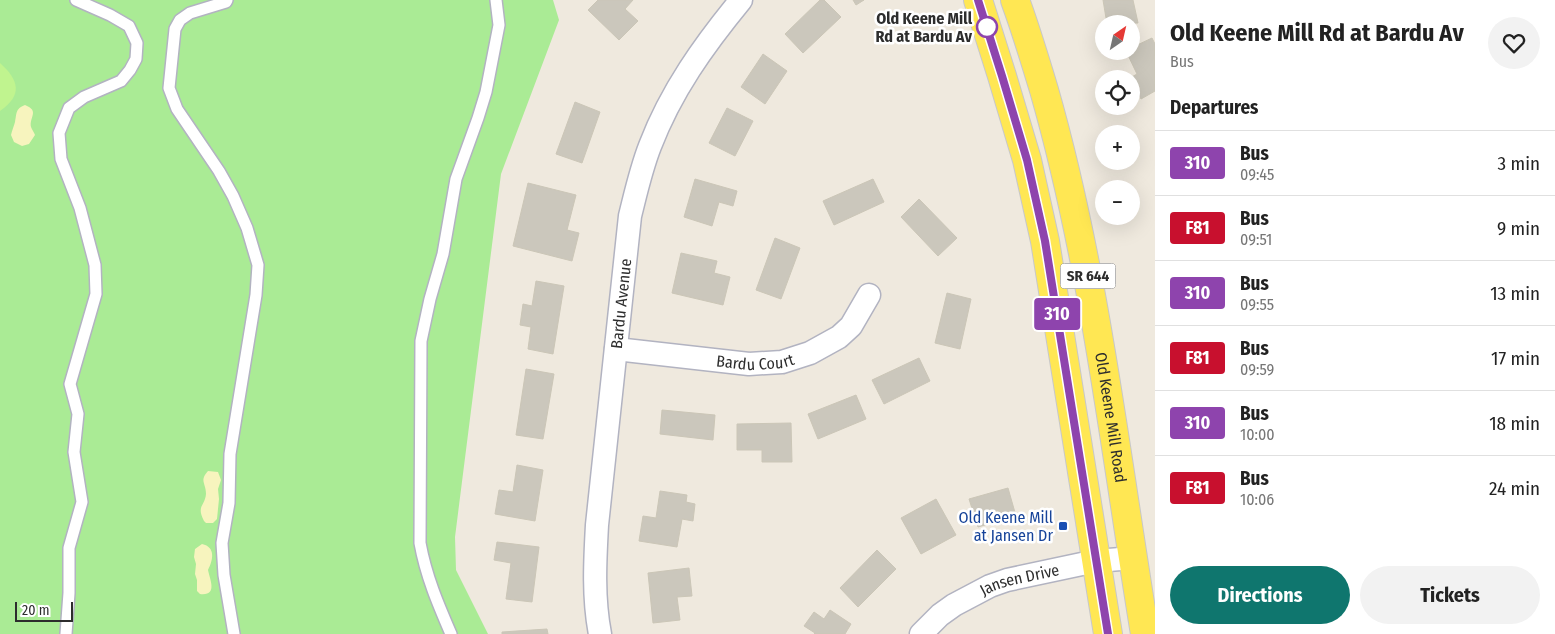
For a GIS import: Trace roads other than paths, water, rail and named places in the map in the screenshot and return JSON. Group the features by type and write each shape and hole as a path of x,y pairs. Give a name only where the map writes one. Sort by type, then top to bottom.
{"main road":[{"name":"SR 644","path":"978,0 1027,160 1045,241 1108,634"},
{"name":"Old Keene Mill Road","path":"1015,0 1057,138 1082,246 1109,392 1145,634"}],"street":[{"name":"Bardu Avenue","path":"600,634 595,592 597,525 630,216 650,145 670,102 694,60 741,0"},
{"name":"Bardu Court","path":"616,349 749,364 782,362 810,353 839,337 851,326 869,295"},
{"name":"Jansen Drive","path":"921,634 940,614 990,586 1007,580 1096,561 1133,558"}],"lane":[{"path":"66,634 69,593 69,548 82,502 74,452 78,414 70,384 96,294 94,265 80,208 61,159 59,133 70,108 84,97 121,81 136,59 137,43 129,26 110,15 76,0"},
{"path":"227,0 226,2 190,13 180,20 175,29 168,88 177,109 219,171 233,196 247,228 258,265 256,295 230,454 229,503 222,544 224,575 234,634"},
{"path":"451,634 434,595 424,565 420,544 421,341 430,299 443,254 456,179 486,92 499,25 496,0"}],"place":[{"name":"Old Keene Mill Rd at Bardu Av","path":"987,27"},
{"name":"Old Keene Mill at Jansen Dr","path":"1063,526"}]}
